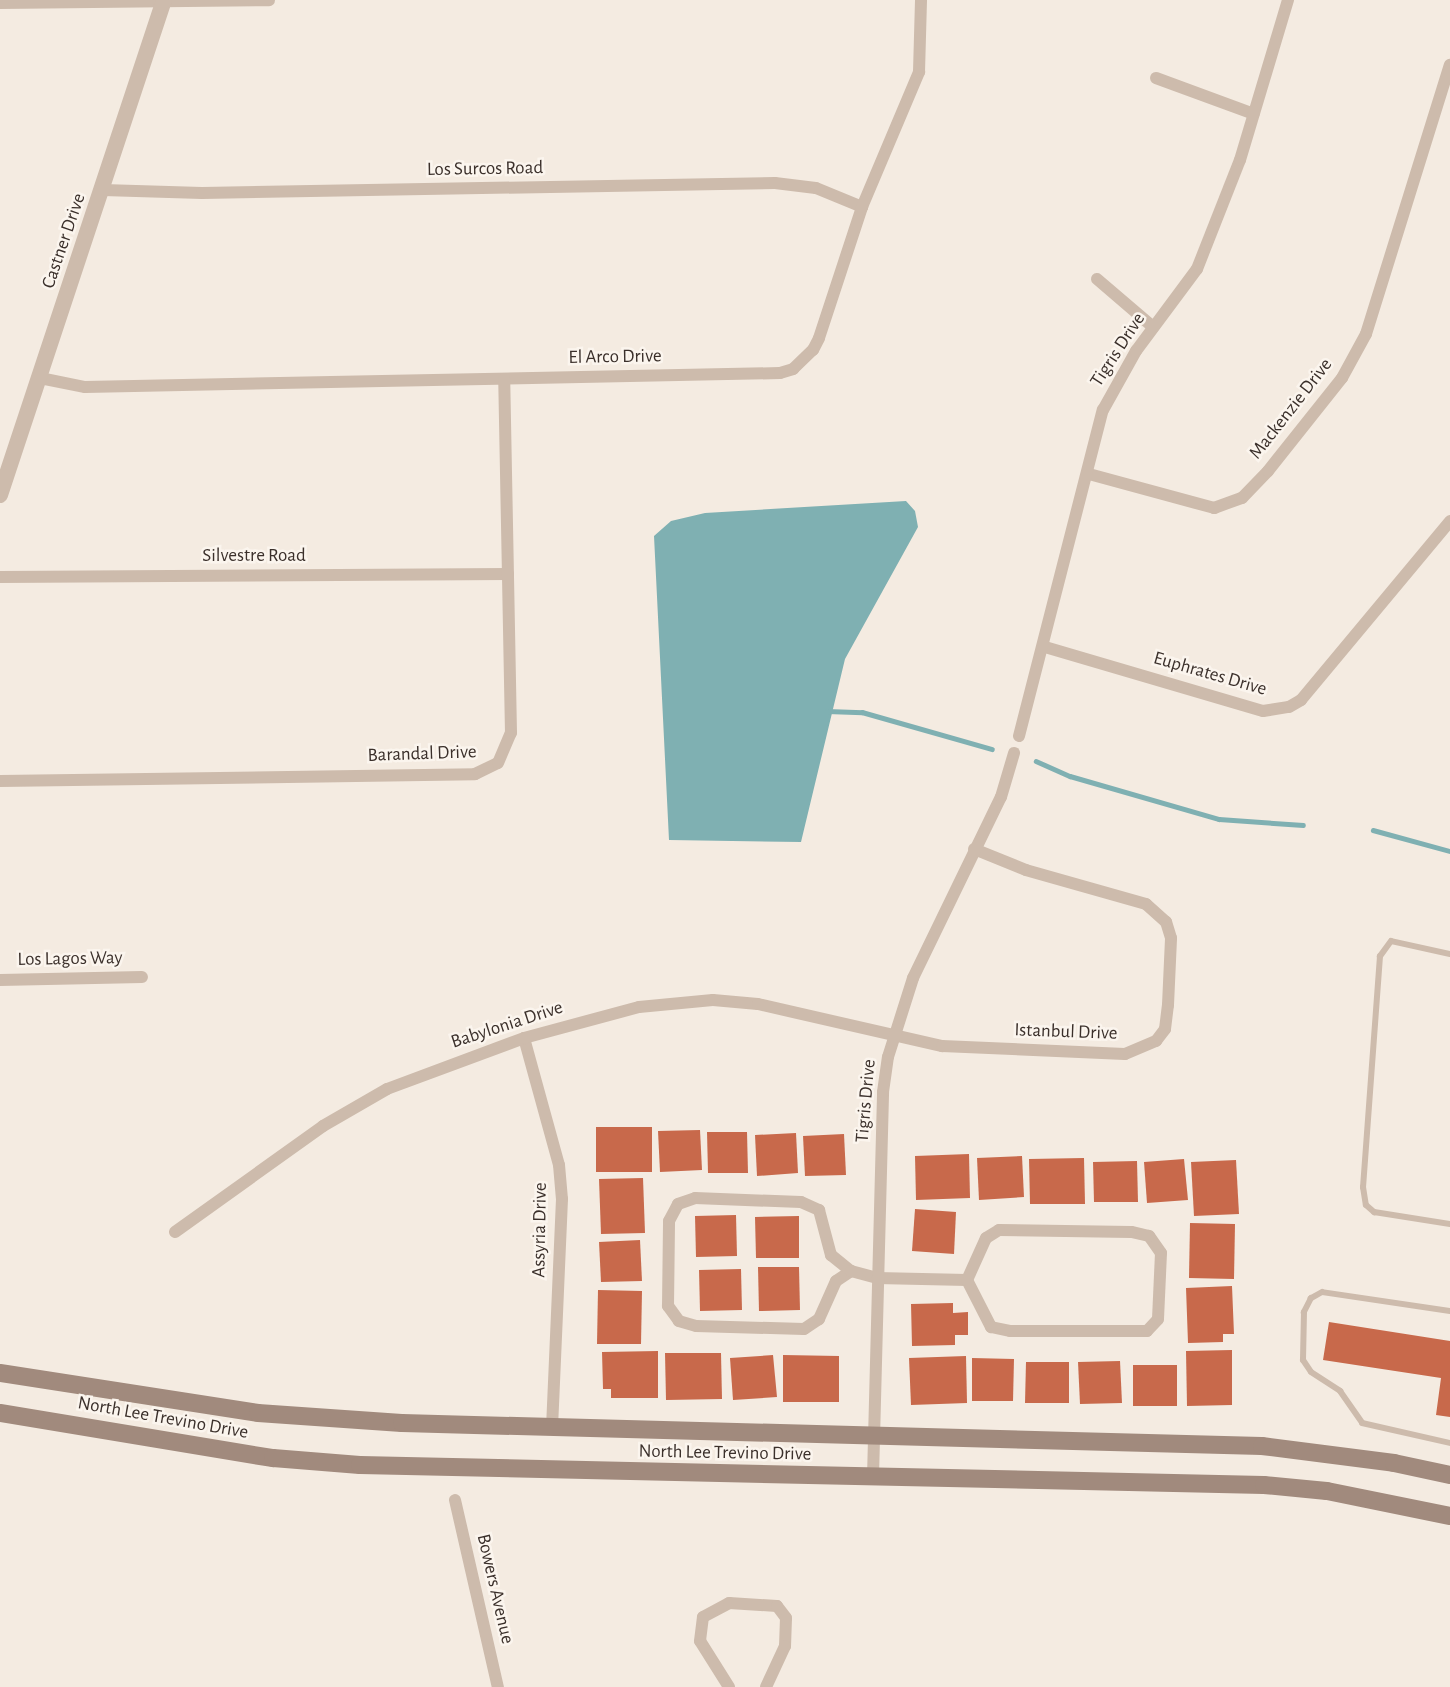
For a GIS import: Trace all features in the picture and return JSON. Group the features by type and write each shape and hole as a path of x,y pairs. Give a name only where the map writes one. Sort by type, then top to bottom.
{"main road":[{"name":"North Lee Trevino Drive","path":"0,1373 258,1413 552,1427 1262,1446 1394,1462 1450,1475"},
{"name":"North Lee Trevino Drive","path":"0,1413 226,1451 360,1465 1264,1485 1327,1492 1450,1516"}],"street":[{"path":"0,3 269,0"},
{"name":"Tigris Drive","path":"1019,736 1045,647 1055,591 1089,474 1103,410 1153,327 1197,269 1224,205 1288,0"},
{"name":"Castner Drive","path":"0,495 164,1"},
{"name":"El Arco Drive","path":"40,379 85,387 780,373 793,369 804,361 818,338 862,207 919,72 924,23 917,1"},
{"name":"Mackenzie Drive","path":"1089,474 1214,508 1242,498 1268,471 1342,378 1366,334 1450,65"},
{"path":"1156,78 1254,114"},
{"name":"Los Surcos Road","path":"103,190 202,193 775,183 816,188 862,207"},
{"path":"1097,279 1153,327"},
{"name":"Barandal Drive","path":"0,781 487,770 503,757 511,733 503,379"},
{"name":"Euphrates Drive","path":"1045,647 1263,711 1289,708 1301,700 1450,522"},
{"name":"Silvestre Road","path":"0,577 508,574"},
{"name":"Tigris Drive","path":"873,1477 883,1092 894,1037 913,978 1001,797 1014,753"},
{"name":"Istanbul Drive","path":"894,1037 942,1046 1125,1054 1145,1048 1165,1029 1171,939 1166,922 1146,904 1026,870 974,849"},
{"name":"Los Lagos Way","path":"0,980 142,977"},
{"name":"Babylonia Drive","path":"175,1232 323,1126 387,1089 524,1038 639,1007 713,1000 758,1004 894,1037"},
{"name":"Assyria Drive","path":"524,1038 559,1165 562,1199 552,1427"},
{"path":"851,1271 836,1281 820,1319 804,1329 696,1326 679,1321 668,1306 669,1221 678,1204 695,1198 801,1202 819,1210 831,1255 851,1271 877,1279 967,1280"},
{"path":"999,1230 1131,1232 1149,1236 1161,1253 1158,1319 1147,1331 1133,1333 991,1326 967,1280 986,1238 999,1230"},
{"name":"Bowers Avenue","path":"455,1500 498,1687"},
{"path":"729,1687 700,1641 703,1617 729,1603 758,1603 776,1606 789,1629 766,1687"}],"lane":[{"path":"1450,954 1391,940 1380,956 1363,1187 1366,1205 1374,1212 1450,1224"},
{"path":"1450,1311 1322,1292 1311,1298 1304,1312 1303,1360 1311,1372 1340,1391 1362,1423 1450,1443"}],"water":[{"path":"906,501 915,511 918,527 845,659 801,842 669,840 654,536 671,521 705,513"}],"building":[{"path":"596,1127 652,1127 652,1172 596,1172"},
{"path":"700,1130 702,1170 660,1172 658,1131"},
{"path":"707,1132 747,1132 748,1173 708,1173"},
{"path":"796,1133 798,1173 757,1176 755,1135"},
{"path":"844,1134 846,1175 805,1176 803,1136"},
{"path":"969,1154 970,1198 916,1200 915,1156"},
{"path":"1022,1156 1024,1197 979,1200 977,1158"},
{"path":"1084,1158 1085,1204 1030,1204 1029,1159"},
{"path":"1184,1159 1188,1200 1147,1203 1144,1162"},
{"path":"1236,1160 1239,1214 1194,1216 1191,1162"},
{"path":"1137,1161 1138,1202 1094,1202 1093,1162"},
{"path":"643,1178 645,1233 601,1234 599,1179"},
{"path":"915,1209 956,1212 954,1254 912,1251"},
{"path":"736,1215 737,1256 696,1257 695,1216"},
{"path":"799,1216 799,1258 756,1258 755,1217"},
{"path":"1190,1223 1235,1224 1234,1279 1189,1278"},
{"path":"640,1240 642,1281 601,1282 599,1242"},
{"path":"758,1267 799,1267 800,1310 759,1311"},
{"path":"741,1269 742,1310 700,1311 699,1270"},
{"path":"1232,1286 1234,1334 1223,1334 1223,1342 1188,1343 1186,1288"},
{"path":"598,1290 642,1291 641,1344 597,1344"},
{"path":"953,1303 953,1313 968,1312 968,1335 955,1335 955,1345 912,1346 911,1304"},
{"path":"1329,1322 1450,1341 1450,1417 1436,1415 1441,1378 1323,1360"},
{"path":"1232,1350 1232,1405 1187,1406 1186,1351"},
{"path":"658,1351 658,1398 611,1398 611,1389 603,1389 602,1352"},
{"path":"665,1353 721,1353 722,1399 666,1400"},
{"path":"773,1355 777,1397 733,1400 730,1358"},
{"path":"783,1355 839,1356 839,1402 783,1402"},
{"path":"966,1356 967,1403 911,1405 909,1358"},
{"path":"972,1358 1014,1359 1013,1401 972,1401"},
{"path":"1120,1361 1122,1403 1080,1404 1078,1362"},
{"path":"1026,1362 1069,1362 1069,1403 1025,1403"},
{"path":"1133,1365 1177,1365 1177,1406 1133,1406"}],"waterway":[{"path":"827,711 862,712 992,749"},
{"path":"1036,761 1070,776 1219,819 1303,825"},
{"path":"1373,830 1450,851"}]}
